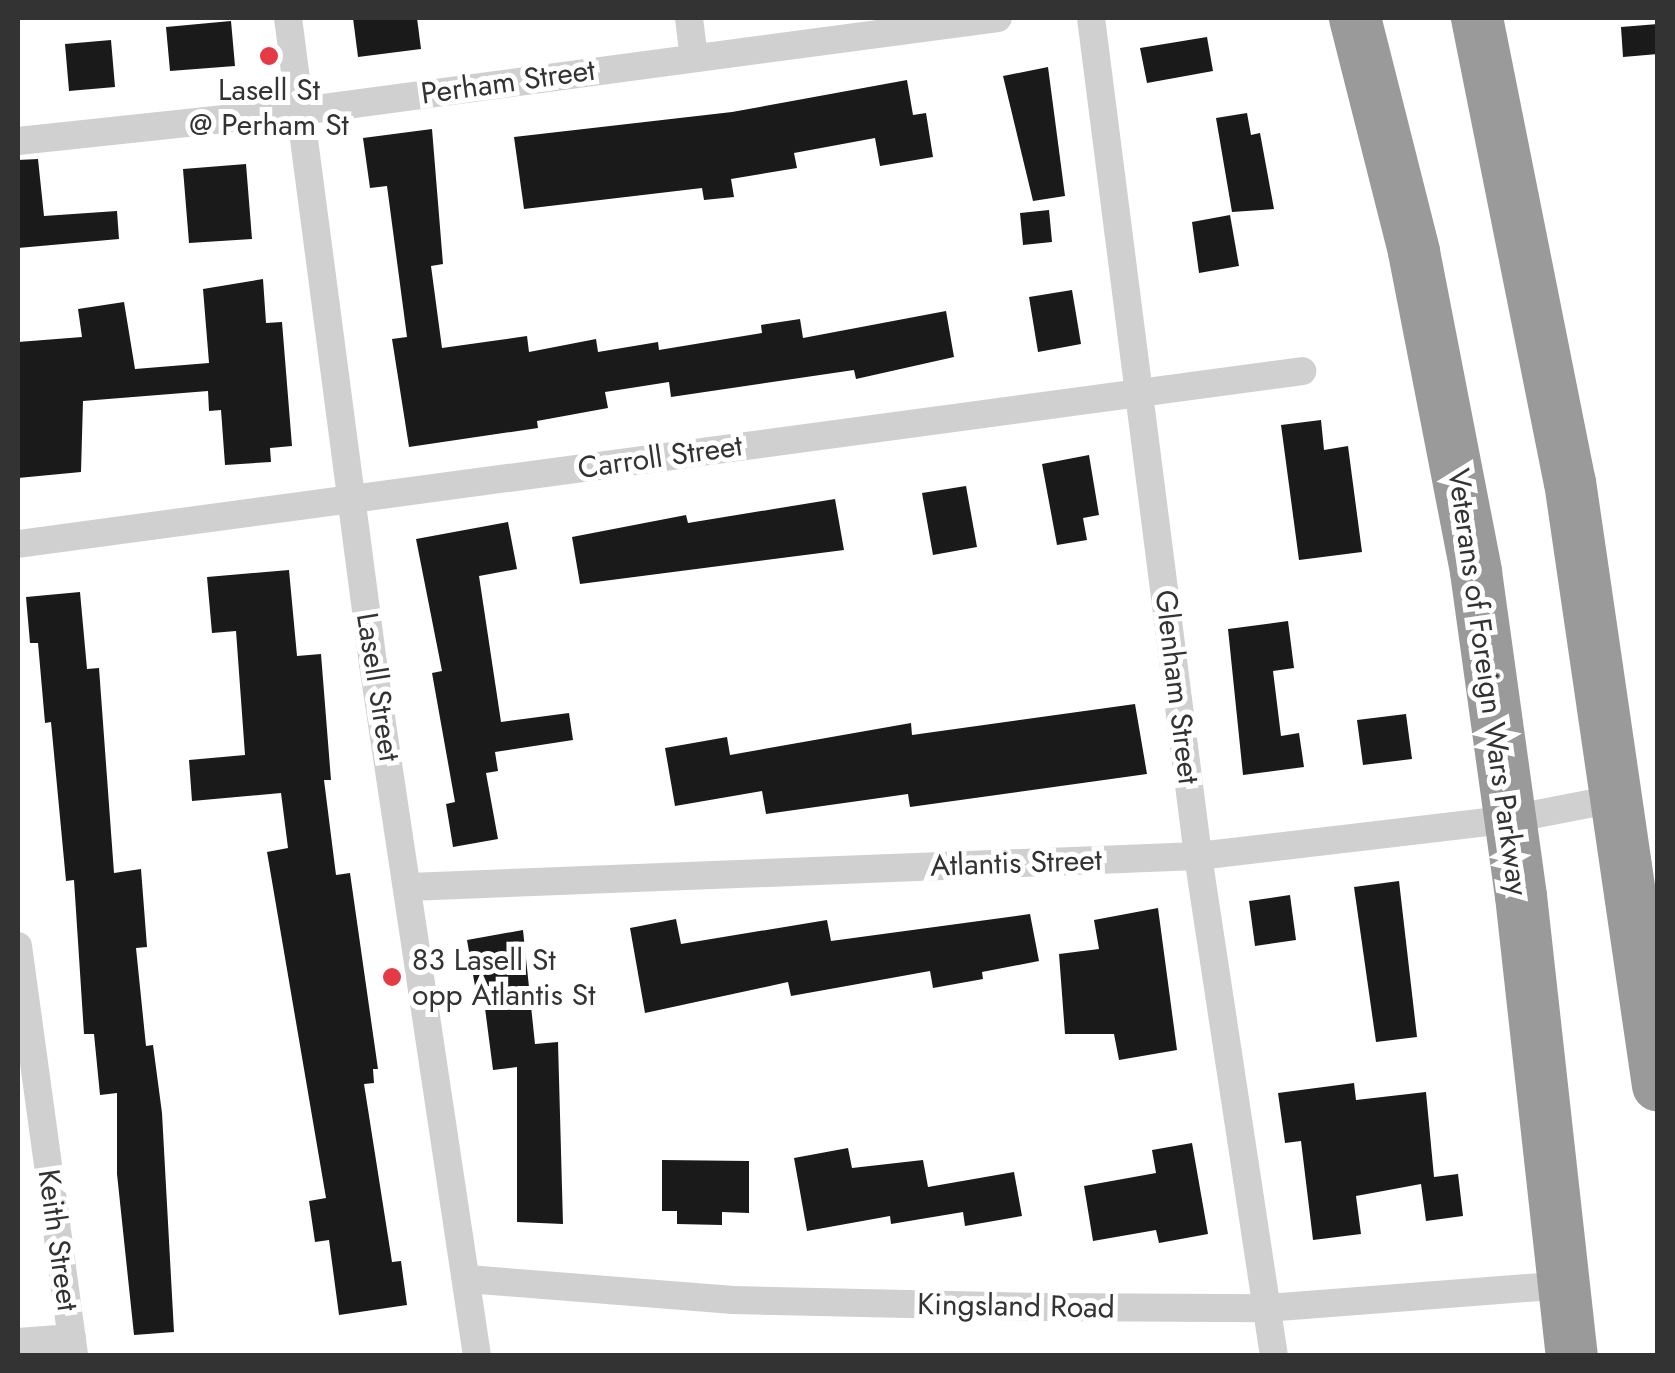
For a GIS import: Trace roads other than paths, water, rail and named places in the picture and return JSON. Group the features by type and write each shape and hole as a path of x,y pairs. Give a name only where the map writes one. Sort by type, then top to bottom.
{"highway":[{"name":"Veterans of Foreign Wars Parkway","path":"1355,18 1440,376 1512,819 1572,1356"},
{"path":"1477,18 1570,482 1658,1086"}],"street":[{"name":"Lasell Street","path":"288,18 351,499 477,1356"},
{"path":"689,18 694,56"},
{"name":"Perham Street","path":"18,141 301,111 998,18"},
{"name":"Glenham Street","path":"1091,18 1198,856 1274,1356"},
{"name":"Carroll Street","path":"18,544 1302,371"},
{"name":"Atlantis Street","path":"409,887 1198,856 1512,819 1619,798"},
{"name":"Keith Street","path":"18,946 73,1347"},
{"name":"Kingsland Road","path":"467,1279 732,1300 1267,1308 1564,1285"},
{"path":"18,1342 73,1347"}],"place":[{"name":"Lasell St @ Perham St","path":"269,56"},
{"name":"83 Lasell St opp Atlantis St","path":"392,977"}]}
